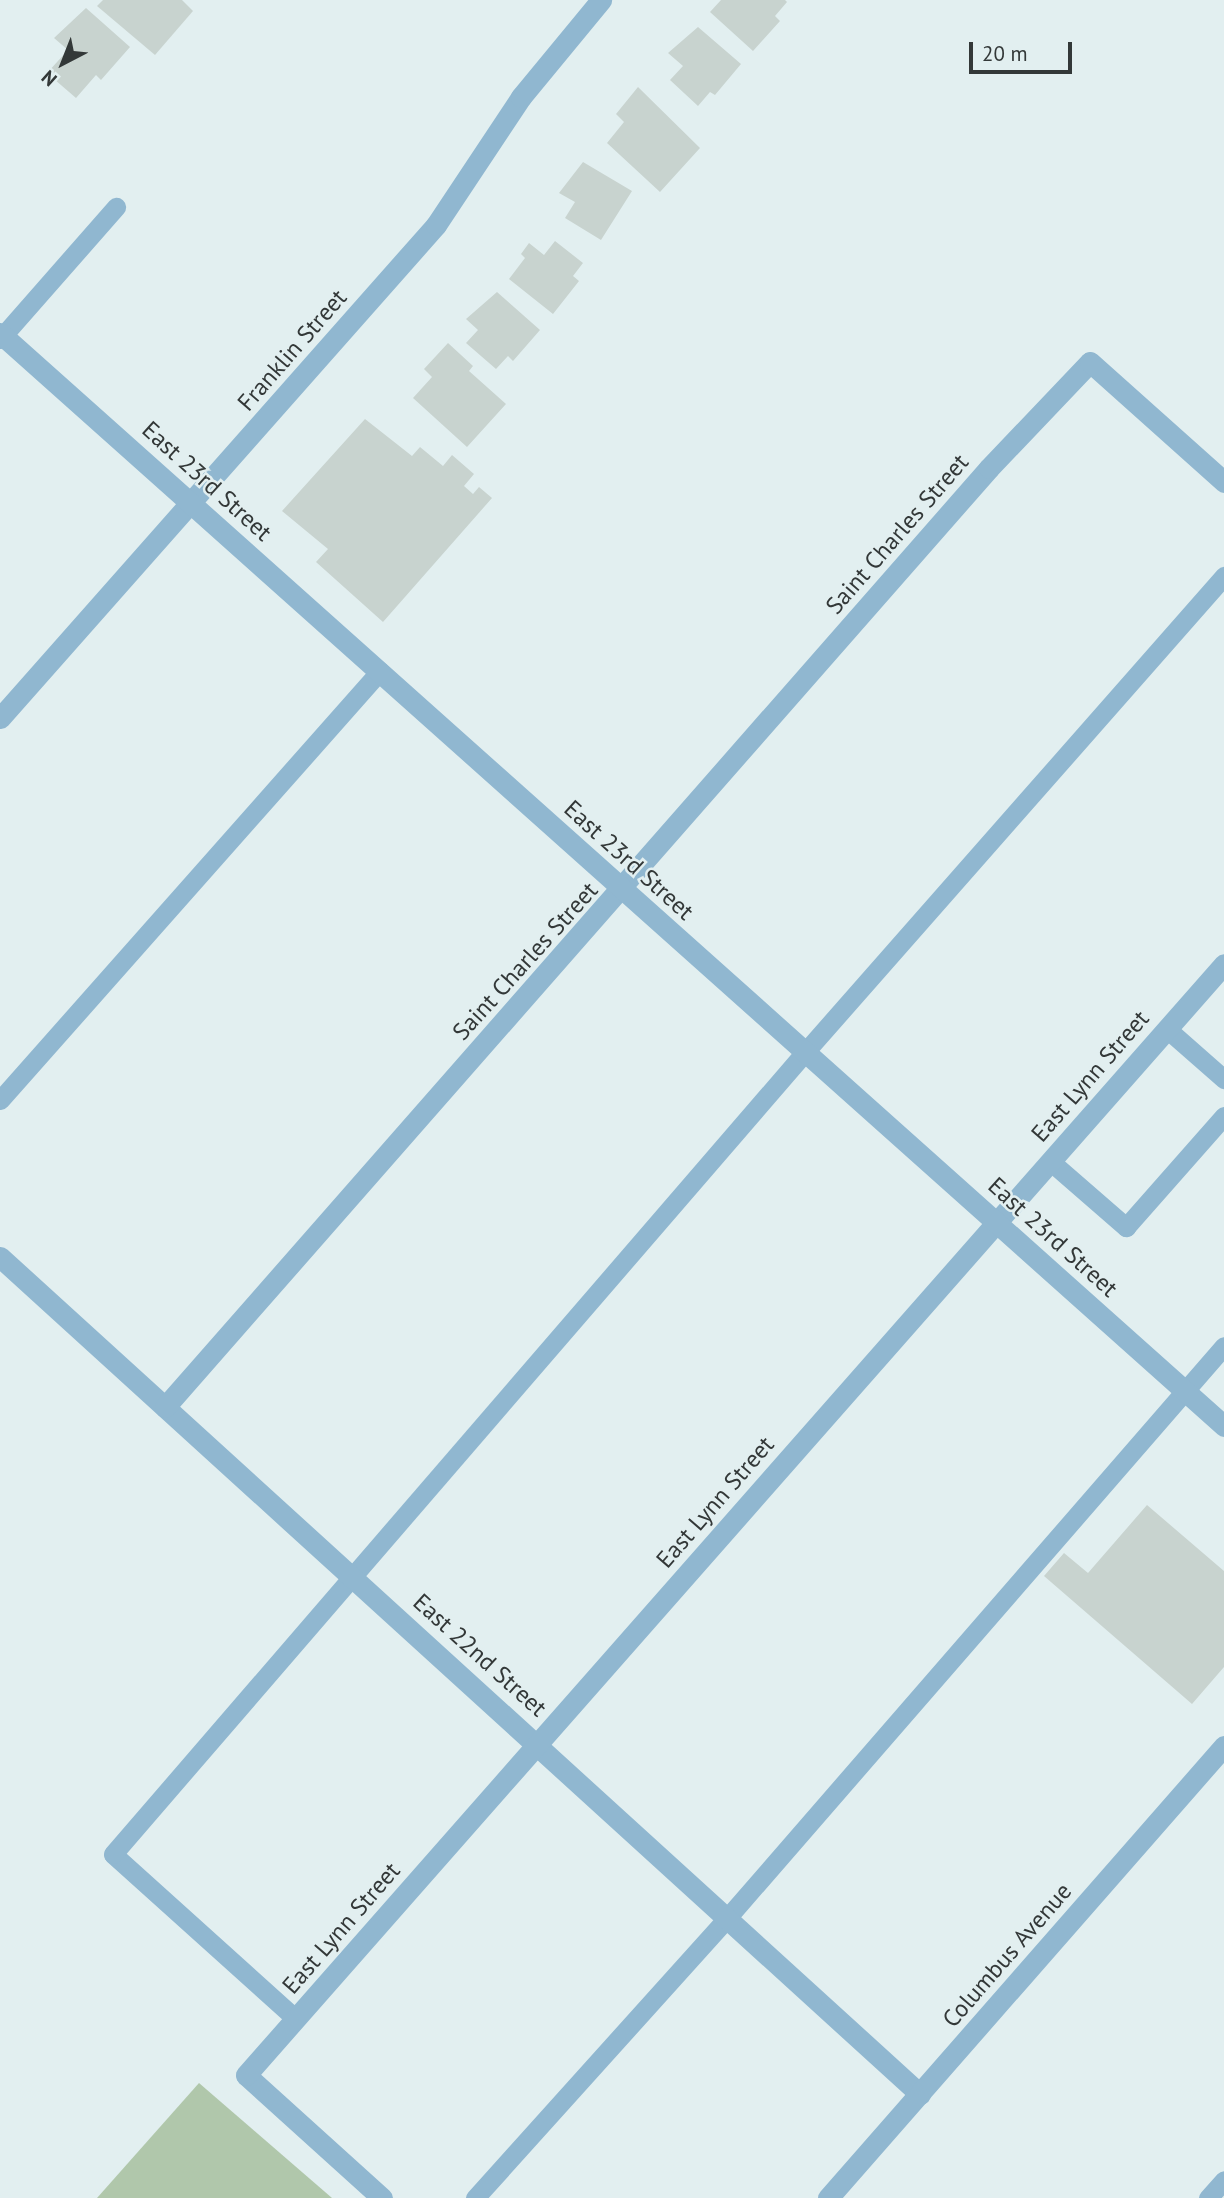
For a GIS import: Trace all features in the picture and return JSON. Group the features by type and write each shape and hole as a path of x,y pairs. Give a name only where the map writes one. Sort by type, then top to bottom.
{"street":[{"name":"Franklin Street","path":"0,718 193,503 436,225 520,97 601,0"},
{"name":"East 23rd Street","path":"1,336 193,503 1224,1426"},
{"name":"Saint Charles Street","path":"165,1407 623,890 989,468 1090,362 1224,482"},
{"name":"East Lynn Street","path":"382,2198 246,2075 1224,964"},
{"name":"East 22nd Street","path":"0,1257 538,1743 920,2094"},
{"name":"Columbus Avenue","path":"828,2198 1224,1746"}],"lane":[{"path":"1,336 116,206"},
{"path":"296,2019 113,1854 806,1051 1224,576"},
{"path":"0,1100 380,671"},
{"path":"1167,1029 1224,1079"},
{"path":"1050,1161 1126,1227 1224,1116"},
{"path":"475,2198 728,1917 1224,1346"},
{"path":"1208,2198 1224,2180"}],"green space":[{"path":"199,2083 332,2198 97,2198"}],"building":[{"path":"103,0 182,0 193,11 155,55 97,6"},
{"path":"721,0 787,2 775,16 780,21 753,51 710,12"},
{"path":"86,8 130,47 101,80 96,75 76,98 47,73 68,50 54,38"},
{"path":"698,27 741,64 715,95 710,92 698,106 670,80 683,66 668,53"},
{"path":"638,87 700,148 660,192 607,143 624,122 616,114"},
{"path":"583,162 632,191 601,240 565,218 575,202 559,193"},
{"path":"555,241 583,263 573,276 579,281 553,314 509,279 525,258 521,254 529,243 544,255"},
{"path":"497,292 540,330 513,361 508,356 496,369 466,343 478,330 466,319"},
{"path":"448,343 473,366 469,371 506,404 467,447 413,398 432,377 424,369"},
{"path":"365,419 412,456 420,447 443,466 452,455 474,474 464,486 473,494 479,487 492,498 383,622 316,562 328,549 282,511"},
{"path":"1147,1505 1224,1571 1224,1667 1192,1704 1044,1576 1064,1553 1088,1573"}]}
